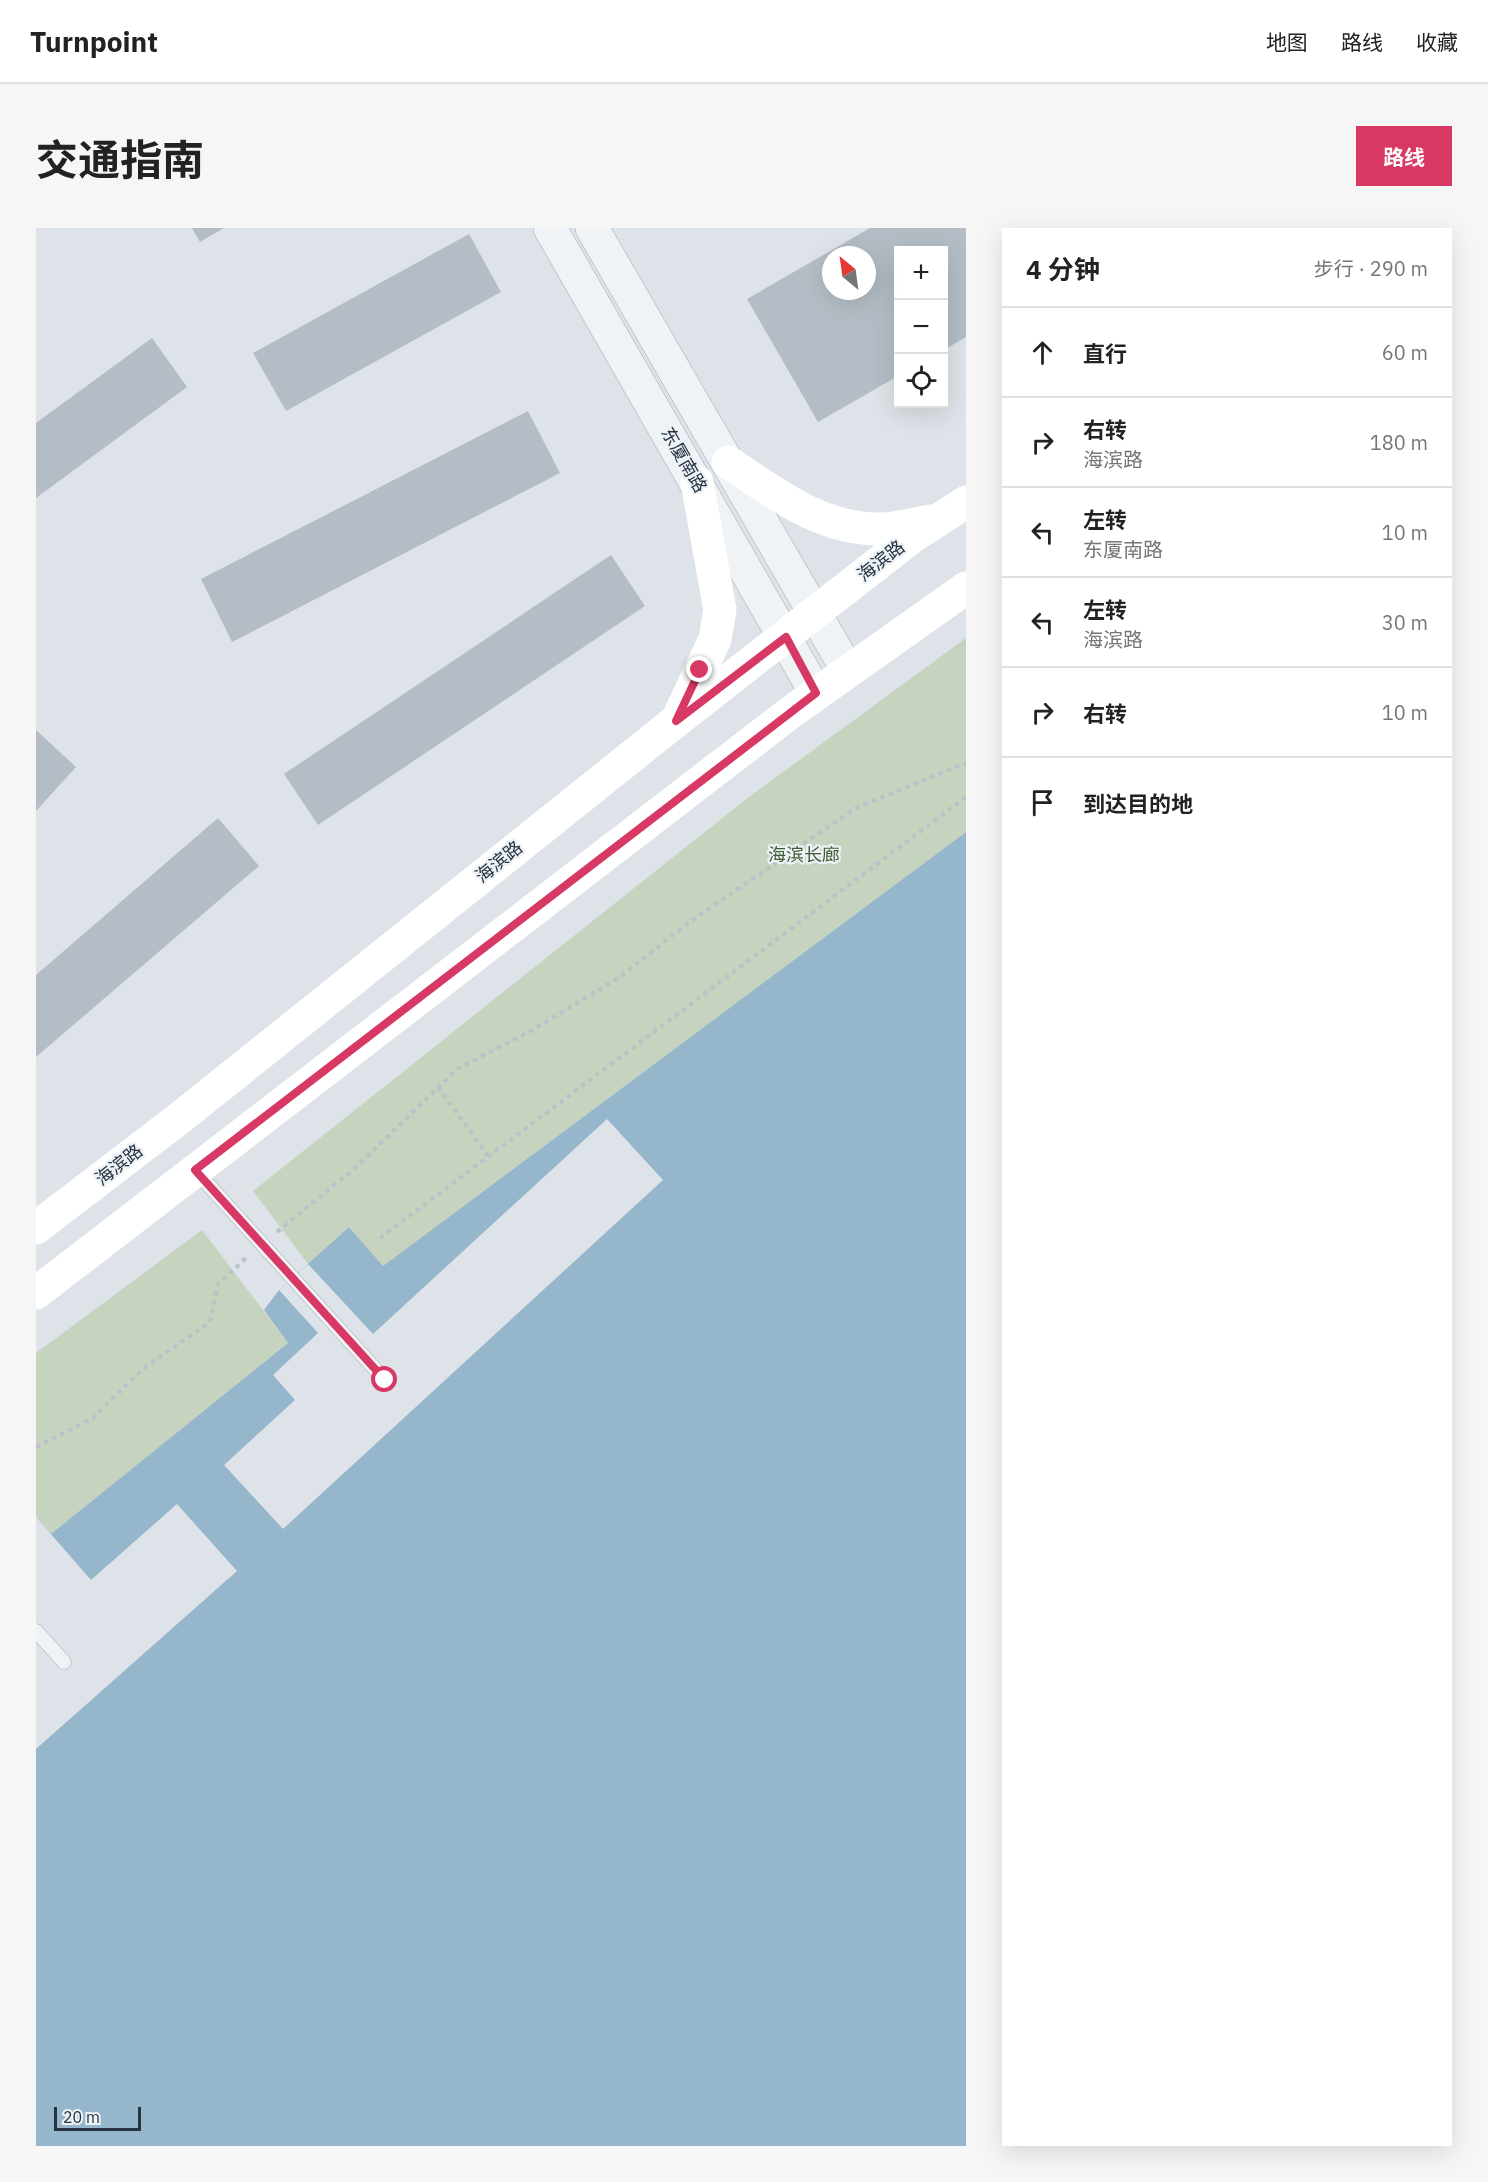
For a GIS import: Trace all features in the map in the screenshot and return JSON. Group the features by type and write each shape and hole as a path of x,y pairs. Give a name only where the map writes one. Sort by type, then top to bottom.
{"main road":[{"path":"728,462 803,512 824,521 879,529 938,520"},
{"path":"676,721 715,639 720,610 697,482"},
{"name":"海滨路","path":"36,1228 199,1102 676,721 815,613 966,501"},
{"path":"36,1293 816,693 966,588"}],"street":[{"name":"东厦南路","path":"550,228 816,693"},
{"name":"东厦南路","path":"592,228 848,671"}],"lane":[{"path":"195,1170 385,1380"},
{"path":"36,1632 64,1662"}],"path":[{"path":"36,1447 93,1418 144,1368 210,1322 218,1284 262,1244 353,1170 457,1069 531,1031 620,977 688,923 856,808 966,764"},
{"path":"380,1238 966,797"},
{"path":"438,1088 488,1156"}],"green space":[{"name":"海滨长廊","path":"966,638 966,832 383,1266 349,1227 308,1264 253,1191 745,800"},
{"path":"202,1230 288,1343 51,1534 36,1517 36,1353"}],"water":[{"path":"966,832 966,2146 36,2146 36,1517 51,1534 288,1343 264,1310 279,1290 349,1227 383,1266"}],"pier":[{"path":"607,1119 663,1180 283,1529 224,1465 295,1400 273,1375 318,1333 279,1290 308,1264 373,1334"},
{"path":"177,1504 237,1571 36,1749 36,1517 91,1580"}],"building":[{"path":"192,228 224,228 200,242"},
{"path":"870,228 966,228 966,337 948,348 948,246 894,246 894,378 818,422 747,299 822,256 822,300 876,300 876,246 839,246"},
{"path":"469,234 501,292 286,411 253,353"},
{"path":"152,338 187,387 36,498 36,423"},
{"path":"528,411 560,473 232,642 201,579"},
{"path":"611,555 645,606 318,825 284,774"},
{"path":"36,730 76,767 36,811"},
{"path":"218,818 259,866 36,1057 36,975"}],"route":[{"path":"385,1380 195,1170 816,693 786,637 676,721 700,670"}]}
